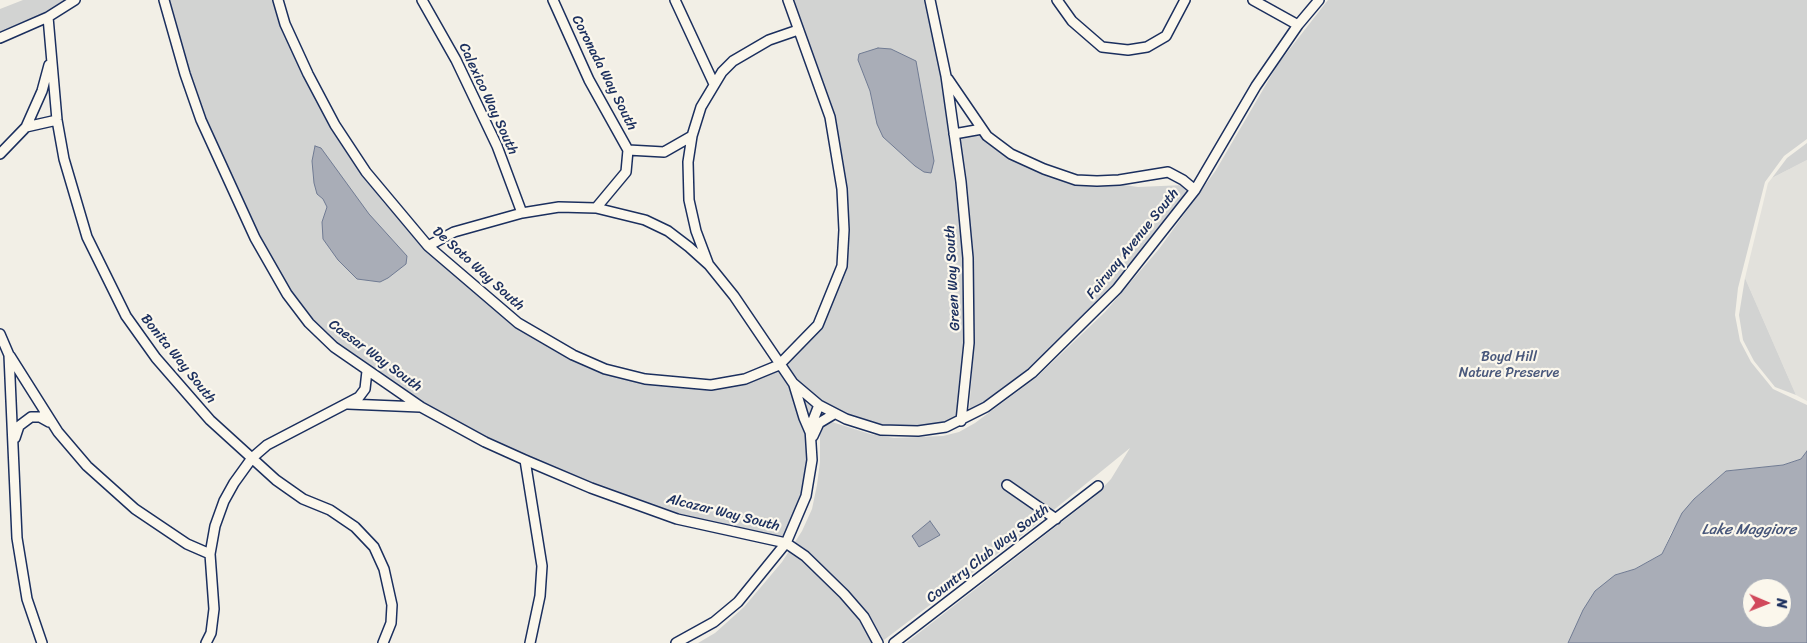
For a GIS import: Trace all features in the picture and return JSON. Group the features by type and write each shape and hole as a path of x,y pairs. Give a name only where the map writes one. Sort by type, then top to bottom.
{"street":[{"path":"0,38 48,17 76,0"},
{"name":"Caesar Way South","path":"164,0 185,74 201,120 255,238 287,294 309,323 334,346 367,371 421,407 485,442 524,460"},
{"name":"De Soto Way South","path":"278,0 285,24 300,57 335,125 366,172 428,246 518,323 573,355 605,369 652,380 711,385 745,379 780,365"},
{"name":"Calexico Way South","path":"422,0 456,60 497,146 522,213"},
{"name":"Coronada Way South","path":"552,0 588,80 628,150 664,152 692,136"},
{"path":"675,0 714,84"},
{"path":"780,365 818,324 842,266 844,230 838,153 830,117 788,0"},
{"name":"Green Way South","path":"930,0 946,76 968,268 969,343 961,421"},
{"path":"1057,0 1072,21 1102,47 1128,50 1147,47 1166,36 1185,0"},
{"path":"1253,0 1298,25"},
{"name":"Fairway Avenue South","path":"709,265 734,296 793,383 819,406 862,425 903,432 946,427 961,421 986,407 1032,373 1117,290 1195,190 1256,86 1298,25 1319,0"},
{"name":"Bonita Way South","path":"48,17 50,60 64,160 87,237 126,316 156,358 210,420 289,490 303,499 330,510 355,527 374,547 384,569 392,605 391,623 383,643"},
{"path":"709,265 696,230 689,200 688,162 692,136 701,107 722,72 747,51 798,30"},
{"path":"0,154 26,127 42,91 50,60"},
{"name":"Green Way South","path":"946,76 987,136 1011,154 1044,169 1076,180 1119,180 1168,172 1184,180 1195,190"},
{"path":"26,127 57,120"},
{"path":"954,134 982,129"},
{"path":"596,208 626,172 628,150"},
{"path":"428,246 454,232 522,213 559,207 596,208 645,220 668,231 709,265"},
{"path":"0,334 9,355 52,424 87,466 135,509 187,544 210,554"},
{"path":"9,355 17,538 27,599 42,643"},
{"path":"206,643 210,633 214,609 210,554 215,526 224,500 252,458 282,435 358,397 365,389 367,371"},
{"path":"793,383 811,435"},
{"path":"345,404 386,404 421,407"},
{"path":"676,643 714,622 738,602 786,543 806,496 810,476 811,422 819,406"},
{"path":"811,435 819,423 834,414"},
{"path":"14,442 19,426 31,417 40,417 52,424"},
{"path":"524,460 542,566 540,596 530,643"},
{"name":"Alcazar Way South","path":"524,460 591,488 677,518 786,543 805,556 844,594 864,617 878,643"},
{"path":"1007,485 1056,519"},
{"name":"Country Club Way South","path":"894,643 1098,486"}],"shaded area":[{"path":"1807,160 1807,401 1796,395 1745,278 1768,183 1772,178"}],"green space":[{"path":"23,0 72,0 0,33 0,9"},
{"path":"168,0 274,0 283,27 332,129 383,202 438,259 504,317 525,332 567,357 603,372 639,382 710,388 780,370 819,409 808,454 802,495 784,539 679,515 593,484 525,456 487,439 423,403 337,344 312,321 291,292 259,236 205,119 189,73"},
{"path":"791,0 926,0 942,77 964,258 966,344 961,417 945,424 918,427 885,426 864,422 827,405 799,384 785,365 818,331 838,289 845,265 845,185 838,133 828,96"},
{"name":"Boyd Hill Nature Preserve","path":"1328,0 1807,0 1807,139 1784,156 1765,182 1738,288 1735,315 1740,341 1751,362 1773,389 1807,405 1807,451 1801,459 1783,465 1726,471 1694,499 1671,533 1662,554 1635,569 1615,575 1576,627 1568,643 906,643 1094,497 1111,479 1130,448 1034,526 880,643 698,643 715,633 744,607 782,562 802,531 812,509 820,462 820,434 825,423 832,422 870,434 894,438 943,436 959,432 975,423 1037,377 1105,312 1159,249 1216,170 1278,64"},
{"path":"979,133 1042,173 1138,187 1184,185 1189,190 1114,287 1029,370 969,412 974,344 972,258 959,137"},
{"path":"1807,143 1807,160 1772,178 1787,158"},
{"path":"1745,278 1796,395 1775,387 1754,361 1743,340 1739,315"}],"water":[{"path":"878,48 891,49 916,61 934,161 931,173 924,172 915,166 883,137 877,124 870,91 858,60 859,54"},
{"path":"315,146 321,148 369,214 407,256 406,264 388,278 380,282 357,279 338,260 323,239 322,222 327,207 323,199 317,194 314,183 312,161"},
{"name":"Lake Maggiore","path":"1807,451 1807,643 1568,643 1583,610 1595,591 1615,575 1635,569 1662,554 1682,513 1694,499 1726,471 1783,465 1801,459"},
{"path":"930,521 940,535 919,547 912,536"}]}
